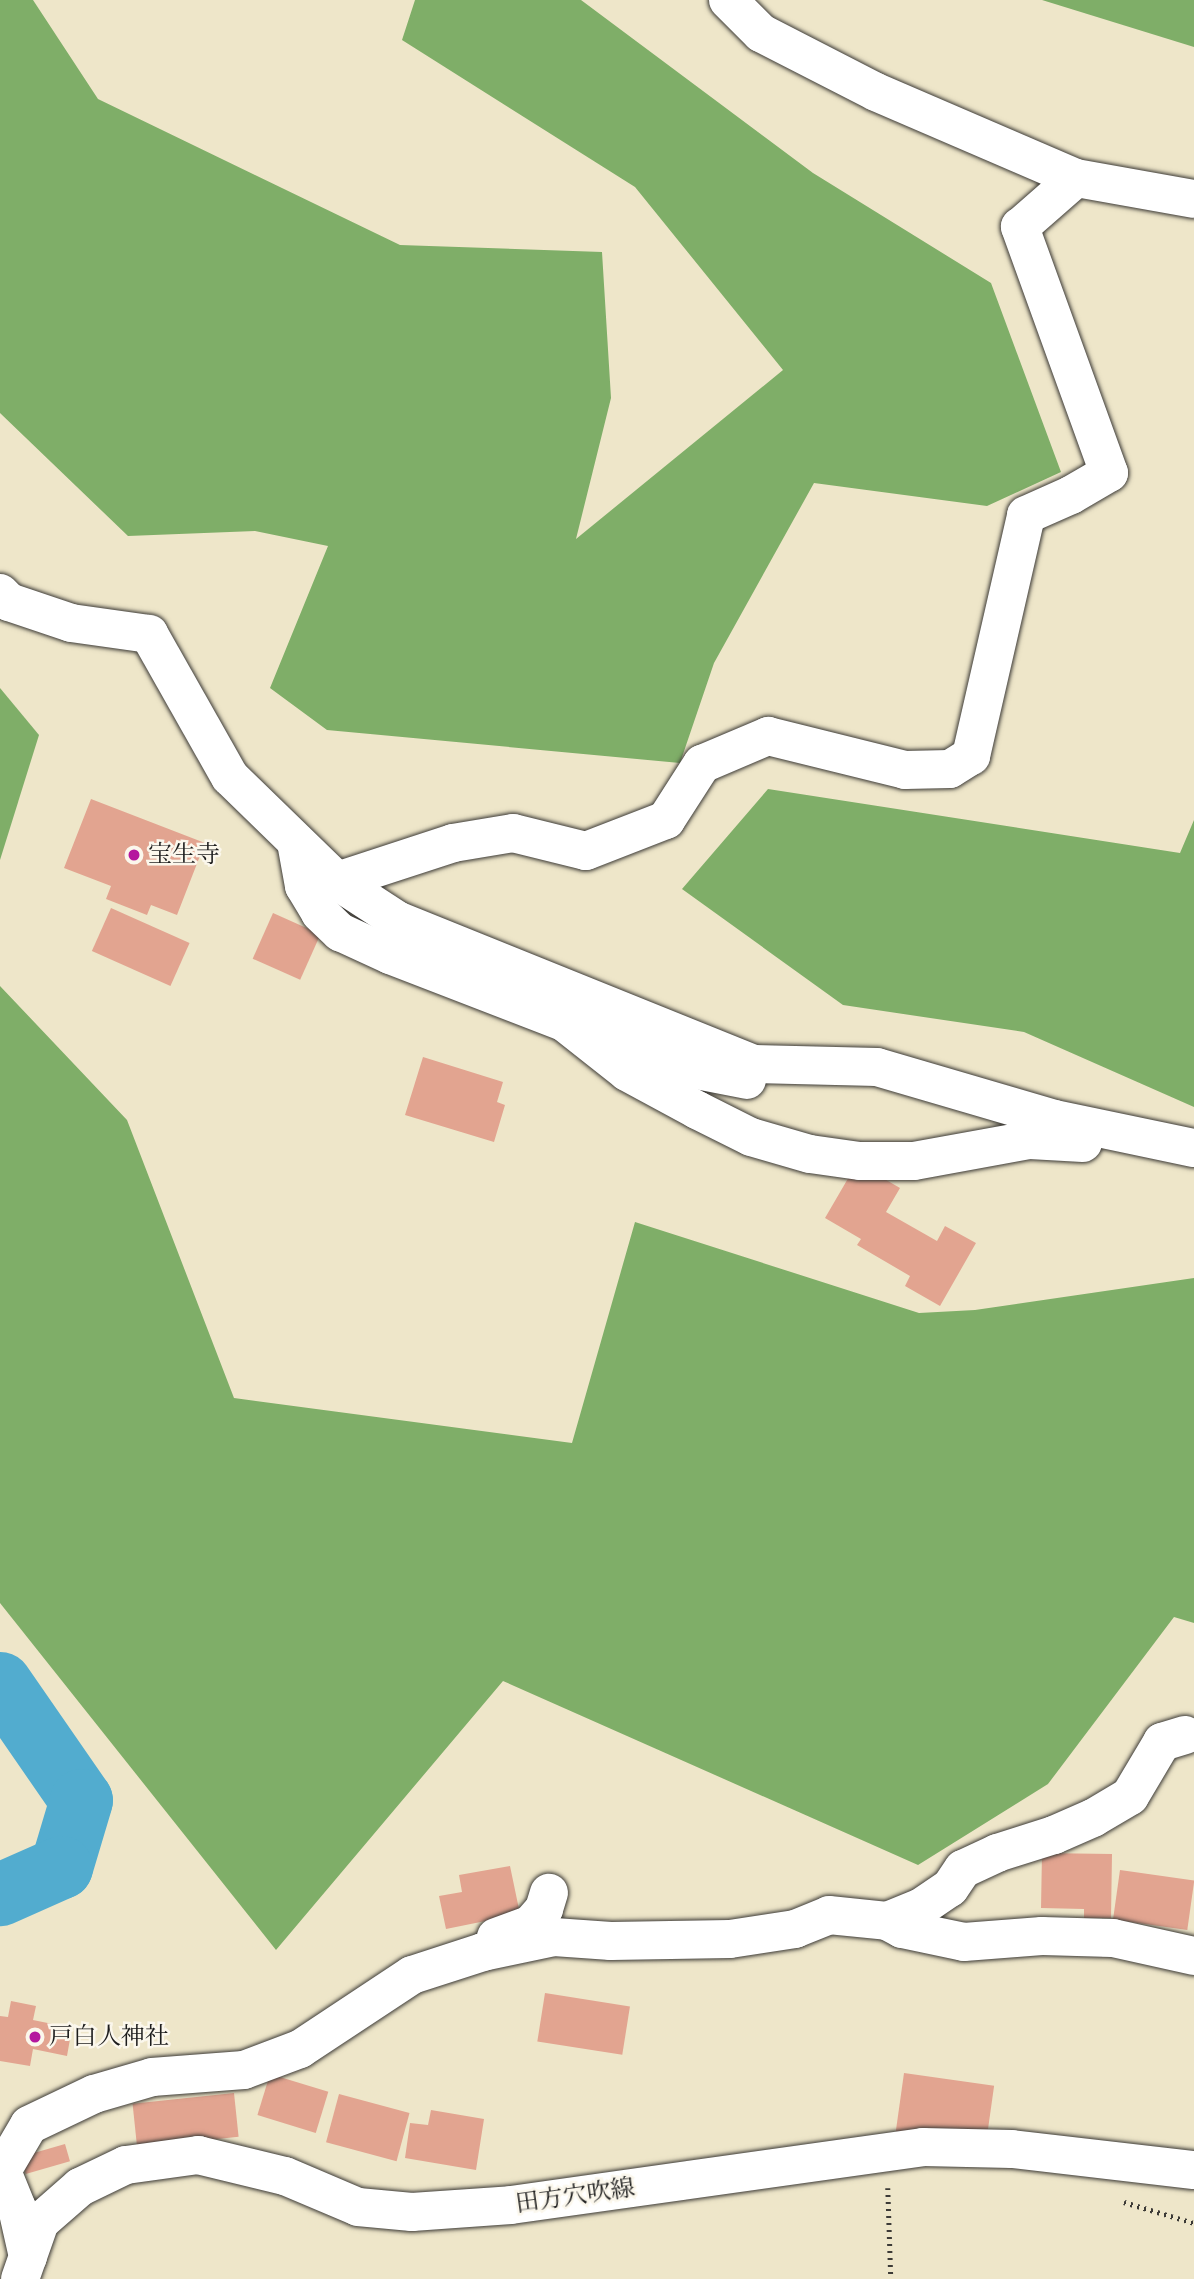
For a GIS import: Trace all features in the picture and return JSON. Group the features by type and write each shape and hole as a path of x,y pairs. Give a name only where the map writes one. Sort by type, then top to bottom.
{"street":[{"path":"728,0 761,33 864,86 1076,178 1194,199"},
{"path":"337,881 453,843 513,833 586,851 666,820 702,764 768,736 905,770 950,769 971,756 1026,515 1071,495 1109,473 1020,227 1076,178"},
{"path":"0,593 9,602 71,622 149,634 230,777 337,881 397,920 754,1064 877,1067 1055,1119 1194,1148"},
{"path":"296,842 304,886 320,913 340,932 390,955 692,1069 751,1081 783,1064"},
{"path":"564,1021 626,1072 751,1137 810,1154 860,1161 914,1161 1030,1140 1080,1143 1160,1160 1194,1156"},
{"path":"887,1921 920,1908 950,1888 963,1868 997,1853 1054,1835 1093,1818 1130,1796 1162,1742 1185,1735"},
{"path":"472,1955 498,1936 531,1924 544,1909 549,1893"},
{"path":"24,2268 17,2208 1,2168 29,2125 94,2094 152,2077 244,2070 300,2049 412,1975 472,1955 554,1937 611,1941 730,1939 795,1929 829,1915 887,1921 902,1929 964,1942 1042,1936 1113,1938 1194,1956"},
{"name":"田方穴吹線","path":"24,2268 40,2222 80,2186 126,2165 198,2155 285,2176 358,2207 412,2212 511,2205 923,2147 1012,2148 1194,2170"}],"path":[{"path":"875,2188 900,2185"},
{"path":"888,2187 891,2279"},
{"path":"1120,2200 1194,2223"}],"green space":[{"path":"0,0 33,0 98,99 400,245 602,252 611,398 576,539 783,370 635,187 402,40 415,0 581,0 813,173 991,283 1061,472 987,506 814,483 714,663 680,763 327,730 270,688 328,546 255,531 128,536 0,413"},
{"path":"1042,0 1194,0 1194,47"},
{"path":"0,688 39,735 0,860"},
{"path":"768,789 1180,853 1194,820 1194,1107 1024,1032 843,1005 682,889"},
{"path":"0,986 127,1120 234,1398 572,1443 635,1222 919,1313 975,1310 1194,1278 1194,1623 1174,1617 1048,1784 918,1865 503,1681 276,1950 0,1603"}],"building":[{"name":"宝生寺","path":"91,799 205,843 177,915 151,905 147,915 106,899 111,886 64,868"},
{"path":"111,908 190,943 170,986 92,951"},
{"path":"273,913 321,934 300,980 253,959"},
{"path":"423,1057 503,1082 497,1102 505,1105 494,1142 405,1115"},
{"path":"857,1163 900,1188 886,1212 937,1241 945,1226 976,1243 940,1306 905,1286 910,1276 857,1245 861,1239 825,1218"},
{"path":"1042,1853 1112,1854 1111,1918 1084,1918 1084,1909 1041,1908"},
{"path":"510,1866 520,1914 446,1929 439,1896 462,1892 459,1875"},
{"path":"1120,1870 1194,1880 1187,1930 1113,1920"},
{"path":"545,1993 630,2006 622,2055 537,2041"},
{"name":"戸白人神社","path":"11,2001 36,2006 33,2020 72,2028 67,2056 33,2049 30,2066 0,2061 0,2016 8,2017"},
{"path":"904,2073 994,2086 986,2144 896,2131"},
{"path":"270,2074 328,2092 316,2133 257,2115"},
{"path":"234,2093 239,2137 137,2147 133,2104"},
{"path":"339,2094 410,2113 397,2161 326,2142"},
{"path":"431,2110 484,2119 476,2170 405,2158 410,2123 428,2125"},
{"path":"65,2144 70,2161 26,2174 21,2157"}],"waterway":[{"path":"0,1683 81,1800 61,1867 0,1894"}],"place":[{"name":"宝生寺","path":"134,855"},
{"name":"戸白人神社","path":"35,2037"}]}
